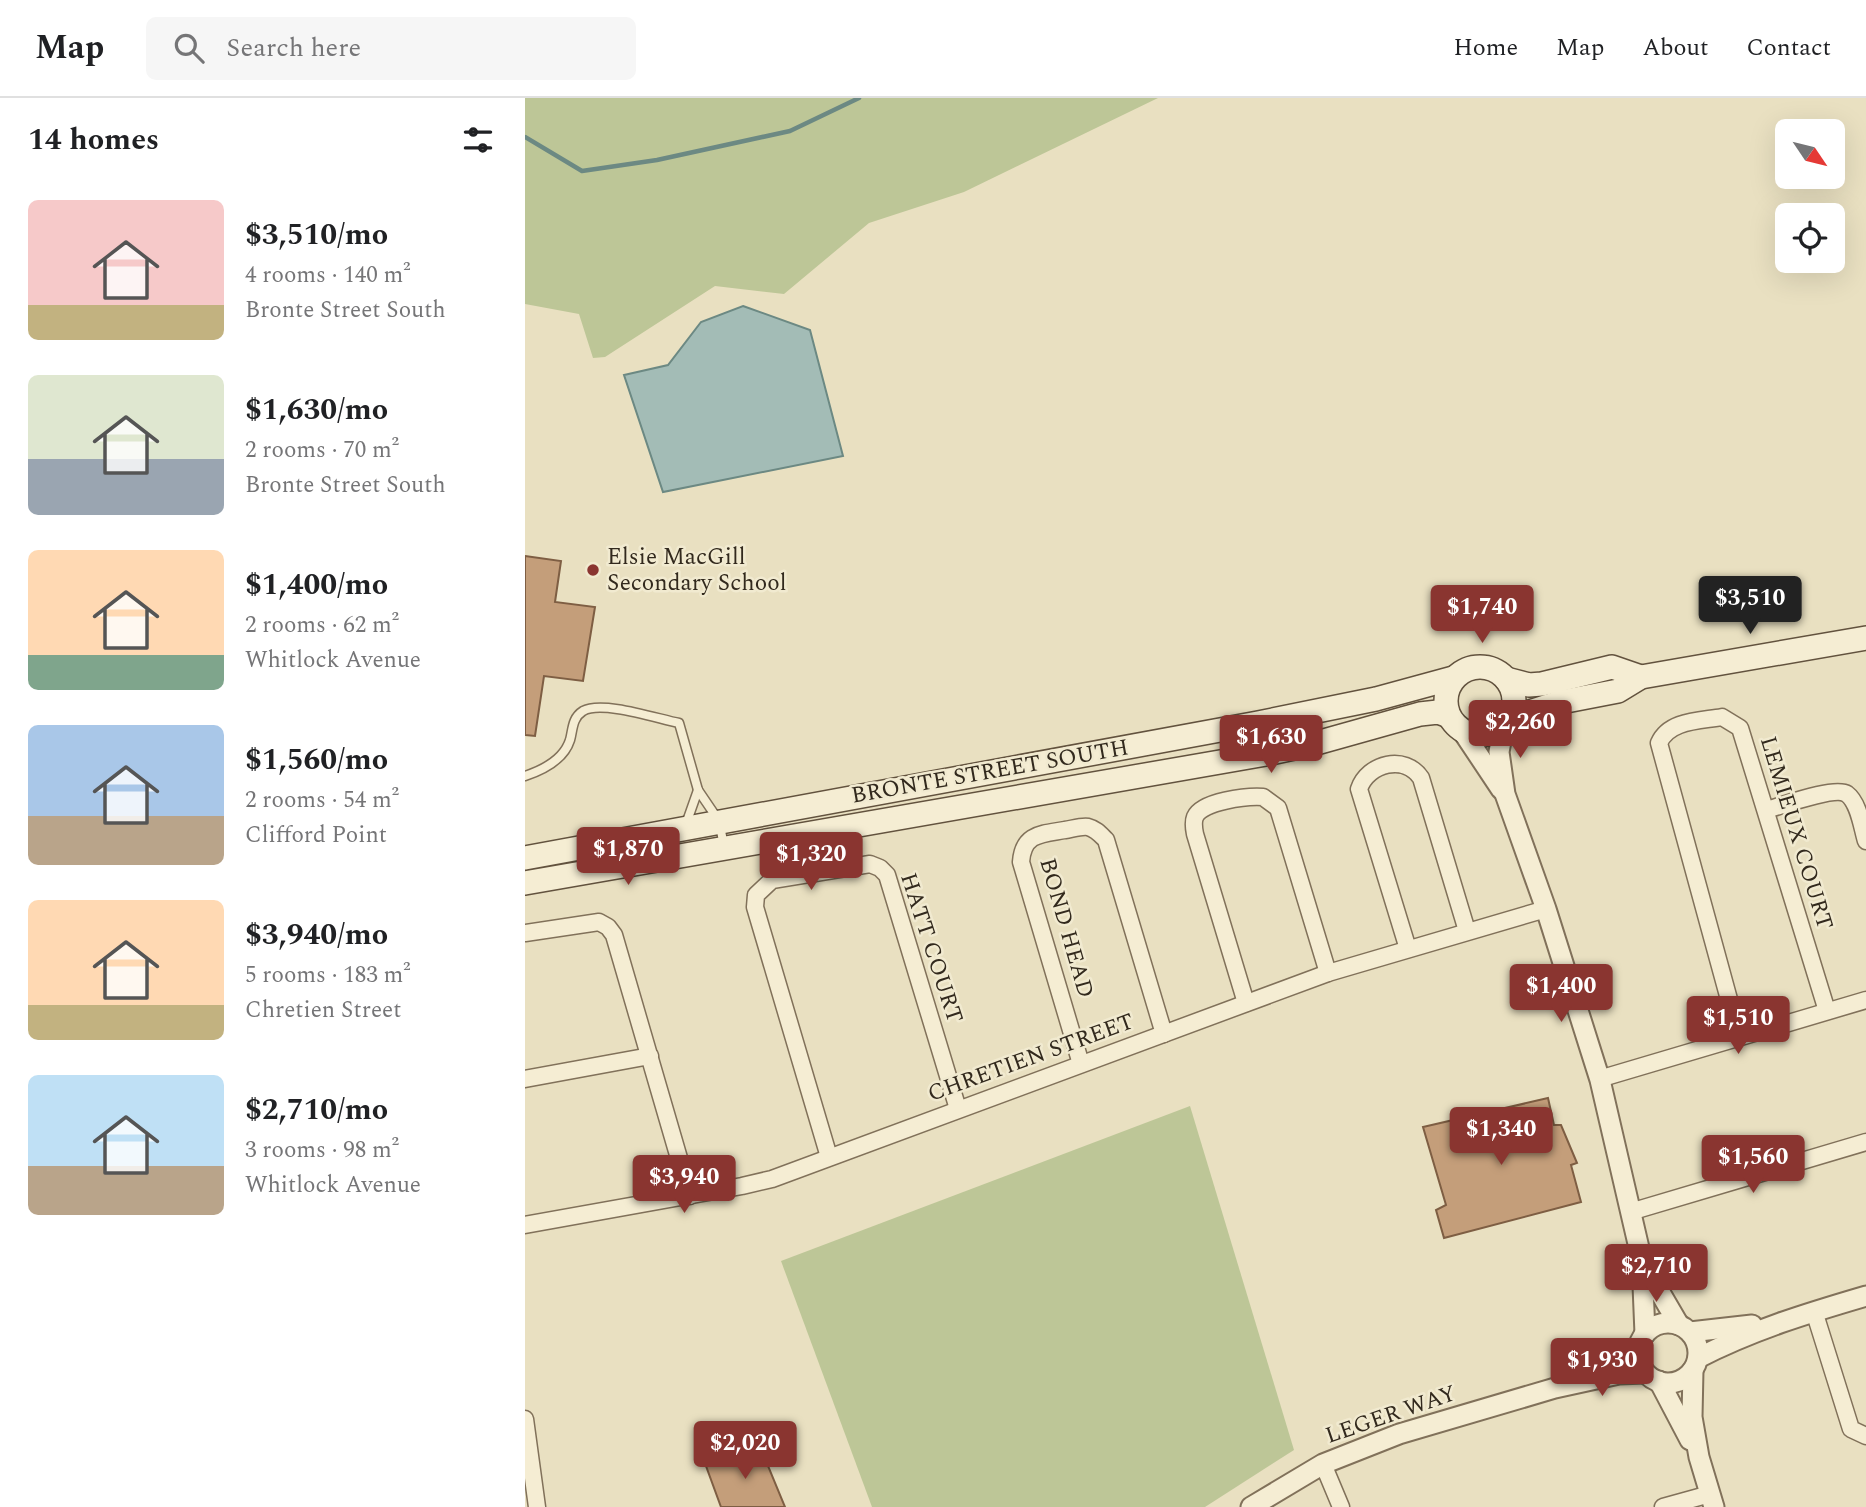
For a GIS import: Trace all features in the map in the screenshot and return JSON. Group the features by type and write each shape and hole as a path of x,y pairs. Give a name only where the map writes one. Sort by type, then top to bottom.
{"main road":[{"path":"1641,677 1612,667 1529,685 1506,679 1490,668 1476,666 1453,678 1447,690 1445,704 1455,723 1482,736 1495,731 1506,722 1561,702 1618,691 1641,677 1866,638"},
{"name":"BRONTE STREET SOUTH","path":"525,858 1258,723 1376,699 1453,678"},
{"path":"1506,679 1514,696 1513,710 1506,722"},
{"name":"BRONTE STREET SOUTH","path":"525,883 1266,754 1313,744 1423,713 1438,712 1455,723"}],"street":[{"name":"LEMIEUX COURT","path":"1739,1036 1659,743 1663,733 1675,725 1723,717 1741,728 1827,1011"},
{"path":"1506,722 1499,752 1505,794 1546,909 1599,1079 1642,1261 1641,1366 1652,1377 1699,1457"},
{"path":"1455,723 1505,794"},
{"path":"1408,949 1359,789 1363,777 1381,767 1401,764 1416,770 1421,778 1467,931"},
{"path":"1766,810 1835,791 1847,794 1854,804 1866,841"},
{"path":"1246,1003 1195,834 1195,817 1202,808 1212,804 1263,797 1278,808 1328,973"},
{"name":"BOND HEAD","path":"1081,1064 1021,862 1026,843 1036,835 1086,826 1098,831 1106,840 1164,1034"},
{"name":"HATT COURT","path":"829,1157 755,907 756,895 772,880 870,864 887,875 958,1109"},
{"name":"CHRETIEN STREET","path":"525,1225 772,1179 1328,973 1546,909"},
{"path":"525,933 599,922 608,927 614,935 690,1196"},
{"path":"1599,1079 1866,1000"},
{"path":"525,1079 650,1056"},
{"path":"1630,1212 1866,1142"},
{"path":"1642,1261 1695,1340 1692,1417 1699,1457 1712,1500 1664,1507"},
{"path":"1652,1377 1678,1381 1695,1364 1727,1343 1777,1322 1866,1296"},
{"path":"1815,1311 1851,1429 1866,1436"},
{"path":"1641,1341 1661,1324 1685,1328 1777,1322"},
{"name":"LEGER WAY","path":"1555,1388 1641,1341"},
{"name":"LEGER WAY","path":"1251,1507 1323,1464 1399,1434 1555,1388 1619,1374 1652,1377"},
{"path":"525,1419 537,1507"},
{"path":"1323,1464 1341,1507"}],"lane":[{"path":"525,776 541,771 558,758 569,743 573,723 583,711 600,708 679,723 698,790 719,821 724,848"},
{"path":"685,827 698,790"}],"green space":[{"path":"525,98 1158,98 964,192 869,223 784,294 715,286 605,357 593,358 579,314 525,304"},
{"path":"1190,1106 1294,1450 1205,1507 872,1507 781,1261"}],"water":[{"path":"743,306 810,330 843,456 663,492 624,375 668,365 701,322"}],"building":[{"path":"525,556 561,561 555,602 595,607 583,681 544,676 535,736 525,735"},
{"path":"1548,1098 1554,1125 1561,1125 1577,1163 1571,1165 1581,1202 1444,1238 1436,1210 1446,1205 1423,1127"},
{"path":"759,1444 785,1507 721,1507 706,1466"}],"waterway":[{"path":"525,137 582,171 657,160 790,131 859,98"}],"place":[{"name":"Elsie MacGill Secondary School","path":"593,570"}]}
